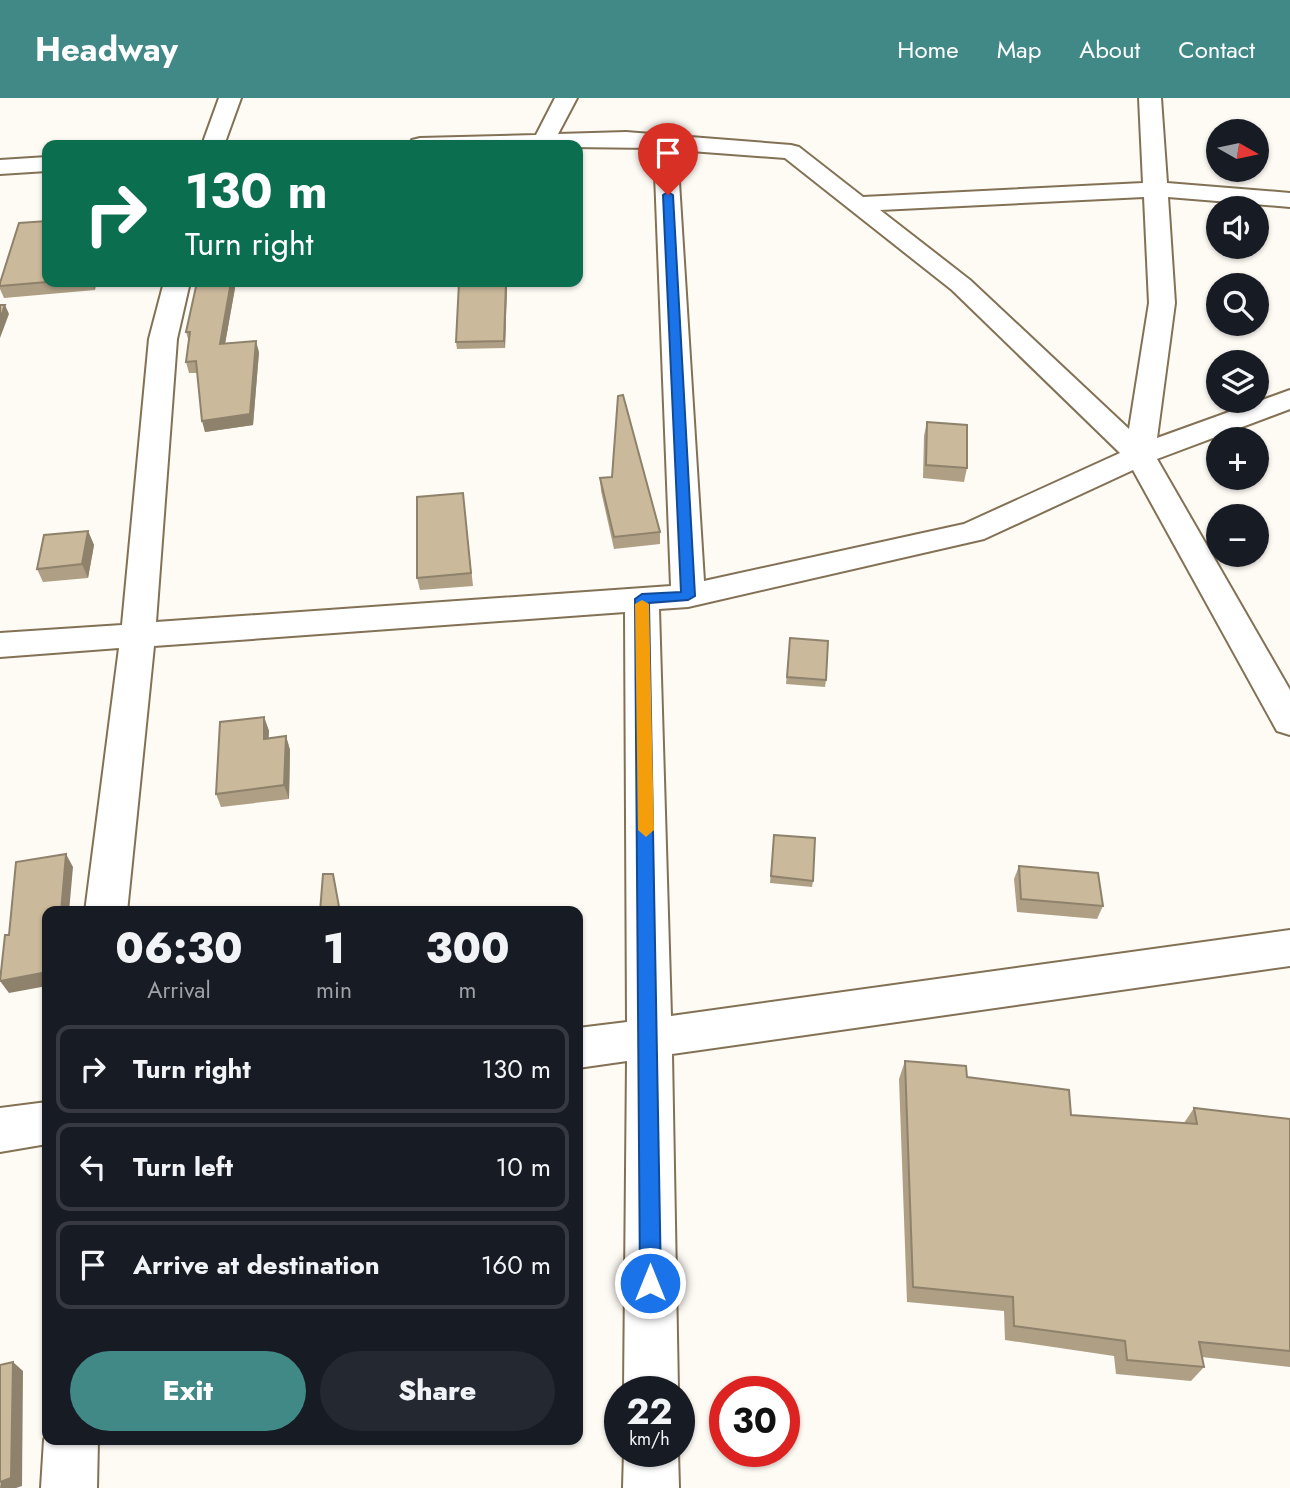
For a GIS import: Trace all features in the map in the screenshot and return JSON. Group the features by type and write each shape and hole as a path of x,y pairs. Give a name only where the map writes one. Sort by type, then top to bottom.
{"street":[{"path":"215,140 230,98"},
{"path":"545,140 566,98"},
{"path":"1140,455 1162,303 1150,98"},
{"path":"583,140 626,139 791,152 961,285 1140,455 1290,722"},
{"path":"665,142 688,596"},
{"path":"0,167 42,164"},
{"path":"858,204 1157,190 1290,200"},
{"path":"107,906 138,635 163,339 176,287"},
{"path":"0,645 688,596 974,532 1140,455 1290,399"},
{"path":"642,599 651,1376"},
{"path":"583,1047 1290,948"},
{"path":"0,1130 42,1124"},
{"path":"69,1488 71,1445"},
{"path":"651,1467 651,1488"}],"building":[{"path":"42,221 42,282 0,286 0,283 19,223"},
{"path":"196,287 230,287 220,344 256,341 250,414 202,421 196,361 186,362 190,332 186,332"},
{"path":"459,287 506,287 504,341 456,342"},
{"path":"0,305 5,305 0,319"},
{"path":"623,395 660,532 614,537 600,478 612,477 618,396"},
{"path":"927,422 967,425 967,468 926,465"},
{"path":"463,493 471,573 417,578 417,497"},
{"path":"88,531 82,564 37,569 44,535"},
{"path":"790,638 828,641 826,680 787,677"},
{"path":"264,717 264,739 286,736 284,785 216,794 220,722"},
{"path":"774,835 815,838 813,881 771,876"},
{"path":"66,854 62,906 42,906 42,973 0,981 5,935 9,935 16,862"},
{"path":"1019,866 1098,873 1103,906 1021,899"},
{"path":"323,874 333,874 339,906 320,906"},
{"path":"905,1061 966,1066 967,1077 1069,1090 1071,1115 1197,1124 1194,1108 1290,1119 1290,1351 1199,1342 1204,1367 1127,1360 1125,1341 1014,1326 1013,1297 913,1287"},
{"path":"13,1362 11,1478 0,1482 0,1365"}],"slow traffic":[{"path":"642,604 646,830"}],"route":[{"path":"650,1283 642,599 688,596 668,195"}]}
